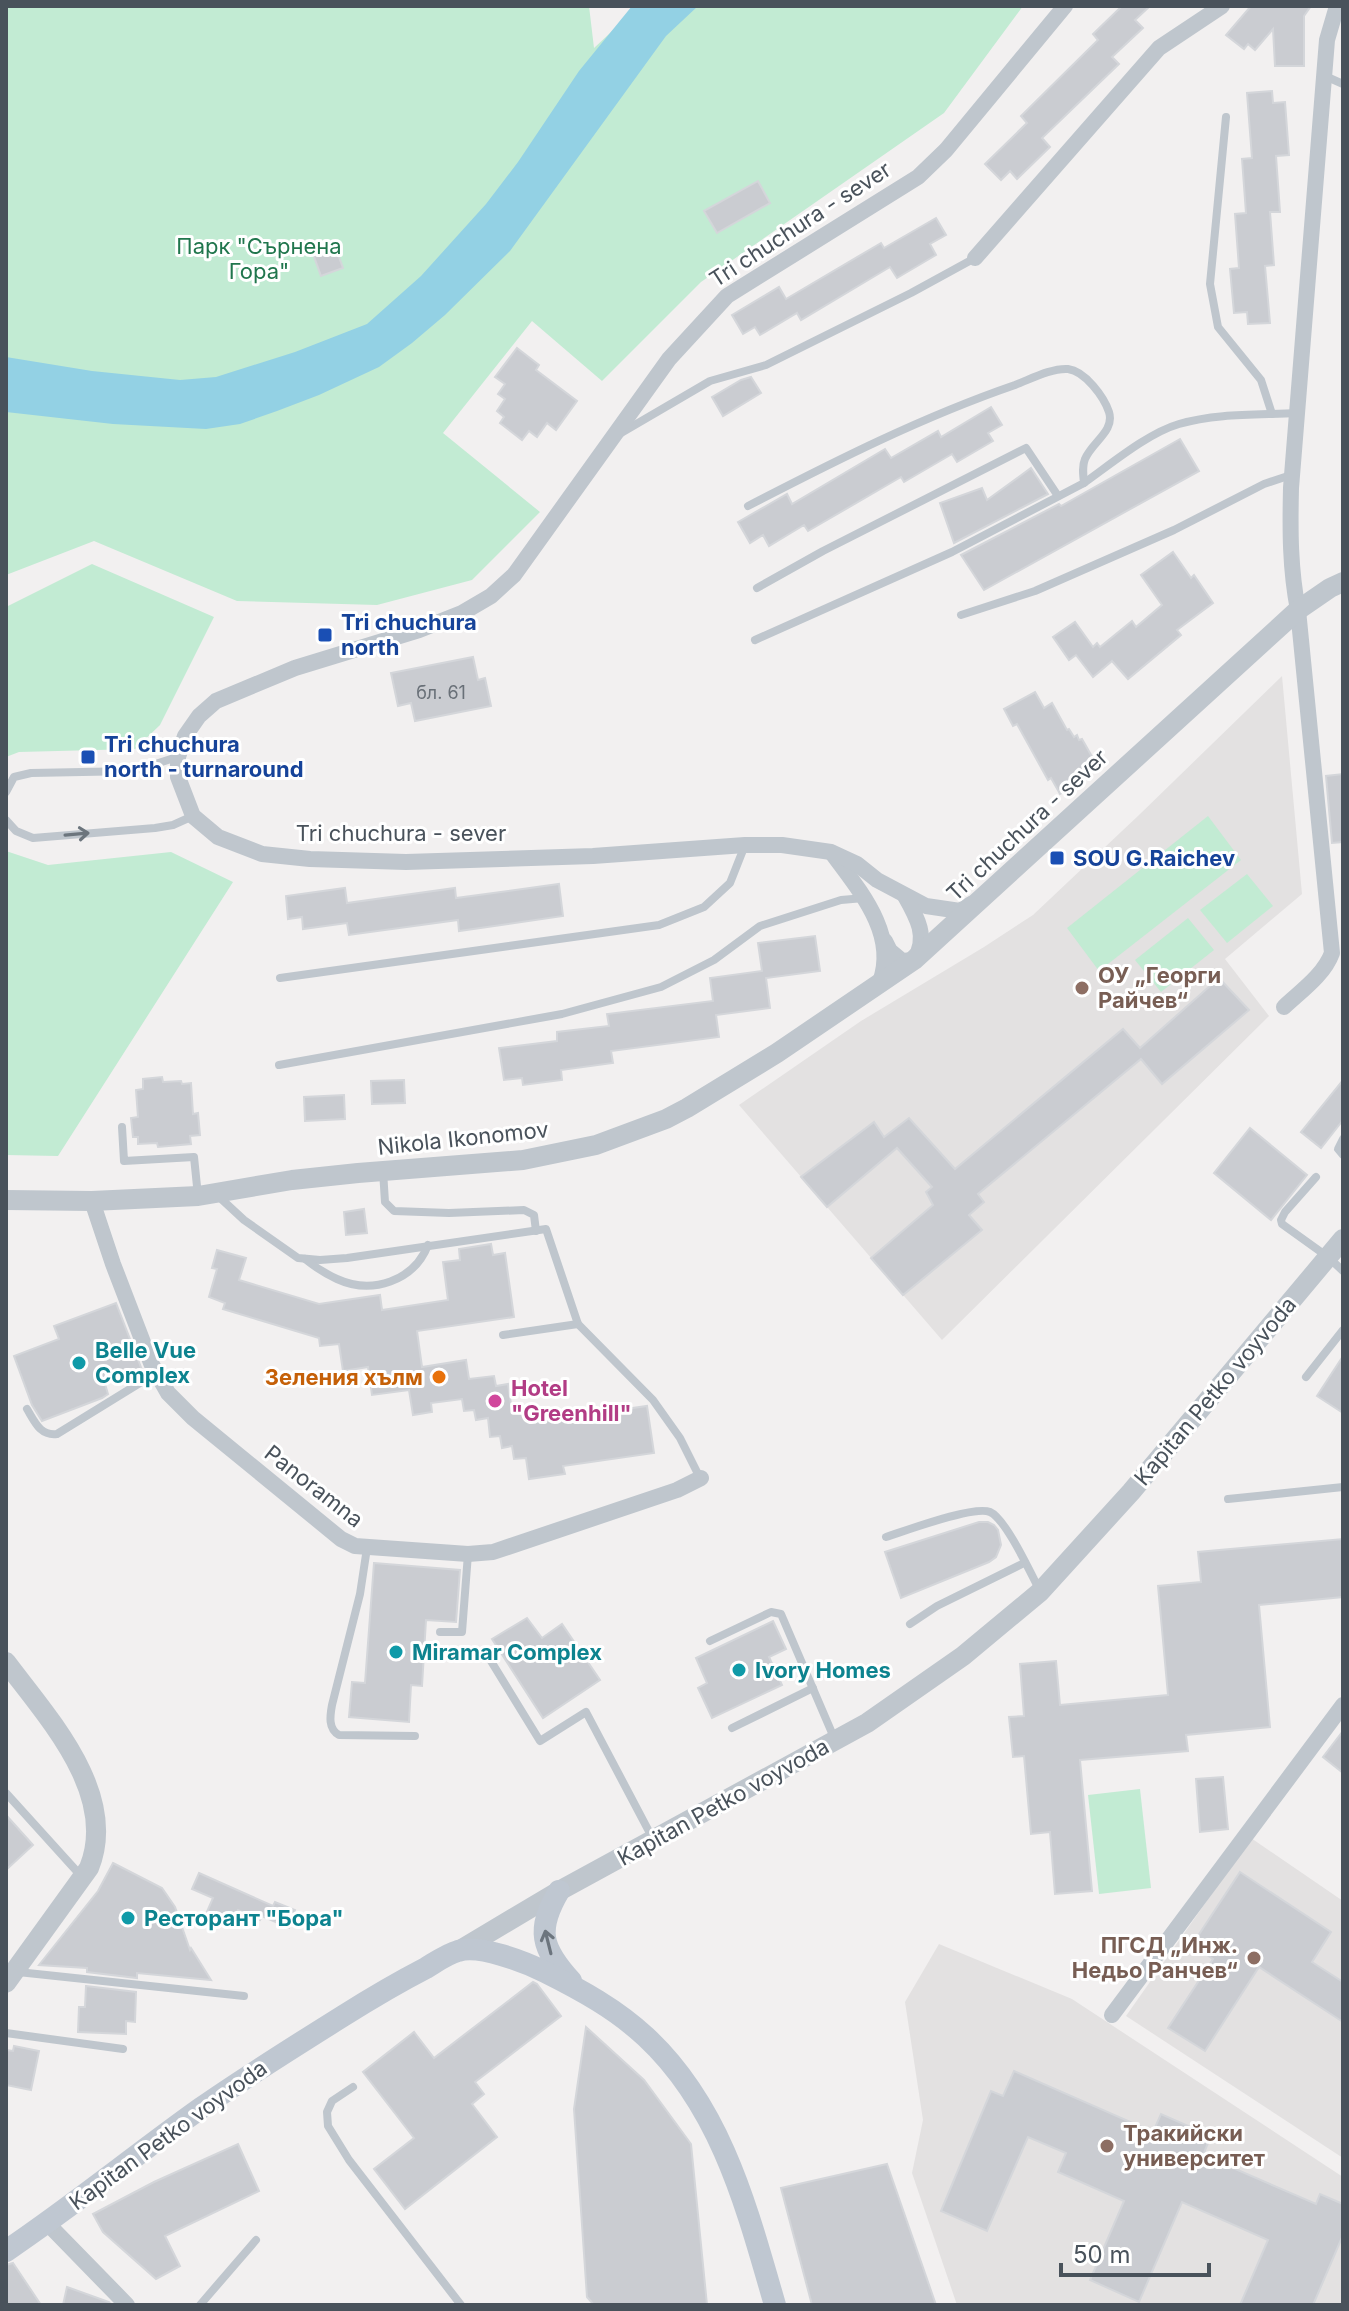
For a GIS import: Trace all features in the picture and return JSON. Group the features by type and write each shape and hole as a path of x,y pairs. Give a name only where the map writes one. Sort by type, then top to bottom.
{"main road":[{"path":"559,1891 546,1914 544,1930 547,1946 557,1966 577,1988"},
{"path":"460,1950 493,1953 534,1967 577,1988 646,2037 666,2059 698,2101 732,2167 775,2305"},
{"name":"Kapitan Petko voyvoda","path":"6,2251 284,2052 395,1984 460,1950"}],"street":[{"name":"Tri chuchura - sever","path":"178,757 185,736 199,716 216,701 295,668 419,630 462,613 491,596 514,575 669,359 727,296 918,177 946,150 1065,6"},
{"path":"975,258 1159,48 1222,6"},
{"path":"1284,1007 1320,973 1332,953 1298,610 1291,576 1290,526 1327,40 1337,6"},
{"name":"Tri chuchura - sever","path":"880,982 914,960 987,896 1298,610 1343,582"},
{"path":"178,757 178,777 193,816"},
{"name":"Tri chuchura - sever","path":"193,816 218,837 262,854 310,859 422,862 593,856 745,845 782,845 831,852"},
{"path":"831,852 857,864 877,880 926,906 960,911 987,896"},
{"path":"831,852 865,898 884,940 896,958 902,961 914,960 921,948 922,934 905,896"},
{"path":"880,982 886,959 884,940"},
{"name":"Nikola Ikonomov","path":"6,1200 92,1201 207,1195 292,1180 523,1160 572,1151 620,1138 687,1108 777,1053 880,982"},
{"name":"Panoramna","path":"92,1201 156,1373 168,1393 193,1418 341,1539 355,1546 468,1554 493,1552 677,1490 701,1478"},
{"name":"Kapitan Petko voyvoda","path":"460,1950 559,1891 867,1723 951,1665 1040,1592 1336,1264 1343,1239"},
{"path":"6,1662 77,1763 95,1814 96,1839 92,1859 83,1877 9,1976"},
{"path":"1112,2015 1343,1705"},
{"path":"47,2223 127,2305"}],"lane":[{"path":"1324,76 1343,84"},
{"path":"1226,117 1210,284 1218,327 1261,380 1272,414"},
{"path":"613,437 710,381 766,365 975,258"},
{"path":"748,506 890,434 996,391 1070,369 1080,374 1098,392 1109,414 1110,425 1084,460 1084,483"},
{"path":"755,640 952,552 1084,483 1177,424 1205,418 1297,413"},
{"path":"757,588 1026,448 1058,496"},
{"path":"961,615 1035,591 1174,530 1264,484 1292,475"},
{"path":"6,792 14,777 31,773 134,771 178,757"},
{"path":"6,820 16,831 33,838 155,828 173,825 193,816"},
{"path":"280,978 659,925 704,907 730,883 745,845"},
{"path":"279,1065 562,1014 661,987 714,960 760,926 841,900 865,898"},
{"path":"122,1127 124,1161 194,1157 207,1195 298,1258 347,1258 546,1229 578,1324 653,1400 680,1438 701,1478"},
{"path":"1343,1139 1338,1149 1343,1155"},
{"path":"383,1171 385,1202 391,1210 403,1213 524,1210 534,1215 536,1231"},
{"path":"1316,1177 1281,1220 1282,1224 1336,1264"},
{"path":"304,1259 344,1282 375,1285 393,1281 409,1272 424,1255 428,1245"},
{"path":"503,1335 578,1324"},
{"path":"1306,1377 1343,1330"},
{"path":"27,1409 45,1434 57,1434 156,1373"},
{"path":"1228,1499 1343,1487"},
{"path":"886,1537 962,1514 982,1510 992,1513 1001,1521 1040,1592"},
{"path":"367,1548 364,1573 332,1705 331,1722 335,1732 344,1735 415,1736"},
{"path":"440,1632 462,1632 468,1554"},
{"path":"910,1624 937,1606 1024,1563"},
{"path":"710,1641 771,1612 781,1614 836,1740"},
{"path":"486,1653 540,1741 586,1712 654,1839"},
{"path":"732,1728 813,1688"},
{"path":"6,1793 83,1877"},
{"path":"9,1976 244,1996"},
{"path":"6,2033 123,2049"},
{"path":"353,2087 332,2101 327,2112 328,2126 349,2160 461,2305"},
{"path":"200,2305 256,2240"}],"shaded area":[{"name":"ОУ „Георги Райчев“","path":"1282,676 1302,894 1225,959 1269,1016 942,1340 739,1105 861,1021 1033,915"},
{"name":"ПГСД „Инж. Недьо Ранчев“","path":"1251,1838 1343,1901 1343,2158 1126,2016"},
{"name":"Тракийски университет","path":"939,1944 1072,1999 1343,2177 1343,2305 957,2305 912,2173 923,2120 905,2002"}],"green space":[{"name":"Парк \"Сърнена Гора\"","path":"6,6 589,6 594,48 639,6 1023,6 944,113 701,282 602,381 532,321 443,433 540,512 472,580 377,605 237,601 94,541 6,575"},
{"path":"92,564 214,617 160,725 135,749 19,752 6,757 6,607"},
{"path":"1208,816 1241,860 1099,971 1067,928"},
{"path":"6,851 48,865 171,852 233,882 58,1156 6,1155"},
{"path":"1247,874 1273,906 1227,943 1200,910"},
{"path":"1188,918 1214,950 1161,992 1135,960"},
{"path":"1140,1789 1151,1888 1099,1894 1088,1795"}],"water":[{"path":"632,6 698,6 666,36 510,251 445,315 379,367 277,411 240,424 206,429 113,424 6,412 6,357 92,371 180,380 216,377 295,352 367,324 421,276 486,204 579,71"}],"building":[{"path":"1122,6 1150,6 1135,20 1143,28 1112,57 1119,64 1042,138 1050,147 1017,179 1010,171 1001,180 985,164 1027,123 1021,116 1098,40 1093,34"},
{"path":"1251,6 1311,6 1304,16 1304,66 1275,66 1273,29 1255,50 1248,44 1244,49 1226,35"},
{"path":"1272,91 1273,103 1285,102 1289,155 1276,156 1280,212 1270,212 1274,265 1265,266 1270,323 1248,324 1247,312 1234,313 1230,269 1239,268 1235,214 1246,213 1242,159 1252,158 1247,93"},
{"path":"758,181 770,203 717,233 704,211"},
{"path":"936,218 946,235 930,244 936,255 897,278 890,267 801,320 797,313 760,335 755,327 743,334 732,315 779,287 786,299 881,243 884,248"},
{"path":"335,246 343,268 321,276 313,254"},
{"path":"517,348 539,365 536,370 577,401 556,430 547,423 537,437 529,431 522,440 500,423 504,417 497,411 505,399 498,394 505,384 495,377"},
{"path":"751,377 761,393 723,416 712,397"},
{"path":"991,407 1002,425 988,433 993,441 957,462 952,454 904,482 901,477 808,531 804,525 769,546 763,535 750,543 738,522 787,494 792,504 885,449 891,458 938,431 941,437"},
{"path":"1180,439 1199,471 984,590 961,555 1059,504 1061,506"},
{"path":"1031,468 1048,494 954,543 940,503 982,488 987,500"},
{"path":"1173,552 1213,603 1177,630 1181,635 1128,679 1112,661 1093,677 1076,655 1069,660 1053,637 1075,622 1093,647 1097,643 1100,647 1132,621 1136,627 1162,605 1141,575"},
{"path":"473,657 478,680 485,678 491,706 415,721 411,703 398,706 391,673"},
{"path":"1035,692 1044,708 1052,703 1067,730 1074,737 1077,735 1079,740 1082,739 1095,762 1078,772 1084,781 1060,794 1051,778 1048,780 1017,724 1013,726 1004,709"},
{"path":"1343,774 1343,842 1332,843 1326,776"},
{"path":"559,884 563,916 459,931 458,920 349,935 347,923 303,929 302,917 288,919 286,896 345,888 347,903 455,888 456,898"},
{"path":"815,936 820,971 766,978 770,1008 716,1015 719,1037 611,1051 613,1063 561,1070 562,1080 523,1085 522,1078 504,1080 499,1048 557,1041 557,1032 609,1026 607,1014 713,1001 710,978 762,971 758,943"},
{"path":"1219,978 1249,1010 1162,1084 1141,1059 978,1194 984,1202 969,1215 982,1230 903,1295 871,1258 933,1205 926,1192 932,1187 897,1148 827,1207 801,1177 874,1122 884,1137 909,1118 955,1169 1123,1029 1140,1048"},
{"path":"162,1077 163,1082 191,1083 193,1114 198,1113 200,1135 190,1136 191,1144 158,1147 157,1143 138,1144 138,1137 133,1137 131,1118 138,1117 136,1090 143,1089 143,1079"},
{"path":"404,1080 405,1103 372,1104 371,1081"},
{"path":"1343,1080 1343,1120 1321,1148 1301,1132"},
{"path":"344,1095 345,1119 305,1121 304,1097"},
{"path":"1250,1128 1307,1175 1271,1220 1214,1173"},
{"path":"364,1209 367,1233 346,1235 344,1212"},
{"path":"491,1244 493,1255 505,1253 514,1317 417,1331 422,1367 466,1360 469,1379 494,1376 496,1386 508,1384 511,1404 521,1403 523,1414 533,1413 535,1422 647,1406 654,1453 563,1466 565,1474 529,1479 526,1458 514,1459 512,1446 502,1448 500,1436 490,1437 488,1418 476,1420 474,1410 464,1411 462,1399 431,1403 432,1412 413,1415 409,1390 372,1395 368,1367 343,1371 339,1344 320,1346 319,1338 223,1309 225,1303 209,1297 217,1269 212,1268 217,1250 246,1258 239,1280 319,1304 380,1295 382,1310 448,1300 443,1262 460,1260 459,1249"},
{"name":"Belle Vue Complex","path":"116,1303 142,1370 105,1384 108,1394 102,1398 42,1421 32,1405 14,1356 59,1339 54,1326"},
{"path":"1343,1356 1343,1413 1317,1396"},
{"path":"979,1522 988,1522 998,1530 1001,1545 996,1557 901,1598 885,1552"},
{"path":"1343,1539 1343,1597 1259,1605 1270,1727 1186,1735 1188,1751 1080,1760 1092,1891 1055,1894 1050,1832 1031,1834 1024,1756 1013,1757 1009,1717 1024,1716 1020,1664 1056,1661 1060,1705 1168,1695 1158,1586 1201,1582 1198,1552"},
{"name":"Miramar Complex","path":"374,1563 460,1570 456,1622 426,1620 422,1686 411,1685 409,1722 349,1717 352,1682 365,1683"},
{"path":"527,1618 542,1638 562,1624 600,1680 543,1718 492,1639"},
{"name":"Ivory Homes","path":"773,1621 786,1649 769,1657 782,1685 712,1718 698,1688 707,1683 696,1658"},
{"path":"1343,1731 1343,1773 1323,1757"},
{"path":"1223,1777 1228,1829 1200,1832 1196,1779"},
{"path":"6,1815 33,1845 6,1870"},
{"name":"Ресторант \"Бора\"","path":"113,1863 162,1888 175,1907 190,1950 211,1980 137,1973 137,1978 87,1972 87,1968 39,1965 98,1891"},
{"path":"1240,1872 1331,1932 1312,1962 1343,1982 1343,2022 1259,1967 1205,2051 1168,2028 1213,1959 1192,1945"},
{"path":"199,1873 273,1906 275,1902 295,1910 289,1928 238,1910 231,1925 206,1914 213,1898 192,1889"},
{"path":"533,1982 561,2016 475,2082 484,2094 472,2104 497,2137 405,2209 374,2169 414,2138 363,2072 414,2032 434,2058"},
{"path":"86,1986 136,1992 135,2022 126,2021 126,2034 78,2032 79,2007 85,2007"},
{"path":"586,2027 644,2080 691,2144 707,2305 594,2305 587,2297 574,2109"},
{"path":"14,2046 39,2051 31,2090 6,2085 6,2050 13,2051"},
{"path":"1014,2071 1153,2132 1161,2114 1211,2136 1203,2155 1316,2204 1320,2194 1343,2204 1343,2235 1313,2305 1240,2305 1268,2240 1182,2202 1139,2302 1090,2280 1124,2201 1058,2172 1066,2153 1028,2137 987,2231 941,2211 991,2091 1003,2096"},
{"path":"238,2144 259,2191 165,2236 180,2266 156,2279 103,2232 93,2214"},
{"path":"887,2164 936,2305 812,2305 781,2188"},
{"path":"13,2263 41,2305 6,2305 6,2265"},
{"path":"67,2287 109,2302 111,2305 63,2305"}],"place":[{"name":"Tri chuchura north","path":"325,635"},
{"name":"Tri chuchura north - turnaround","path":"88,757"},
{"name":"SOU G.Raichev","path":"1057,858"},
{"name":"ОУ „Георги Райчев“","path":"1082,988"},
{"name":"Belle Vue Complex","path":"79,1363"},
{"name":"Зеления хълм","path":"439,1377"},
{"name":"Hotel \"Greenhill\"","path":"495,1401"},
{"name":"Miramar Complex","path":"396,1652"},
{"name":"Ivory Homes","path":"739,1670"},
{"name":"Ресторант \"Бора\"","path":"128,1918"},
{"name":"ПГСД „Инж. Недьо Ранчев“","path":"1254,1958"},
{"name":"Тракийски университет","path":"1107,2146"}]}
